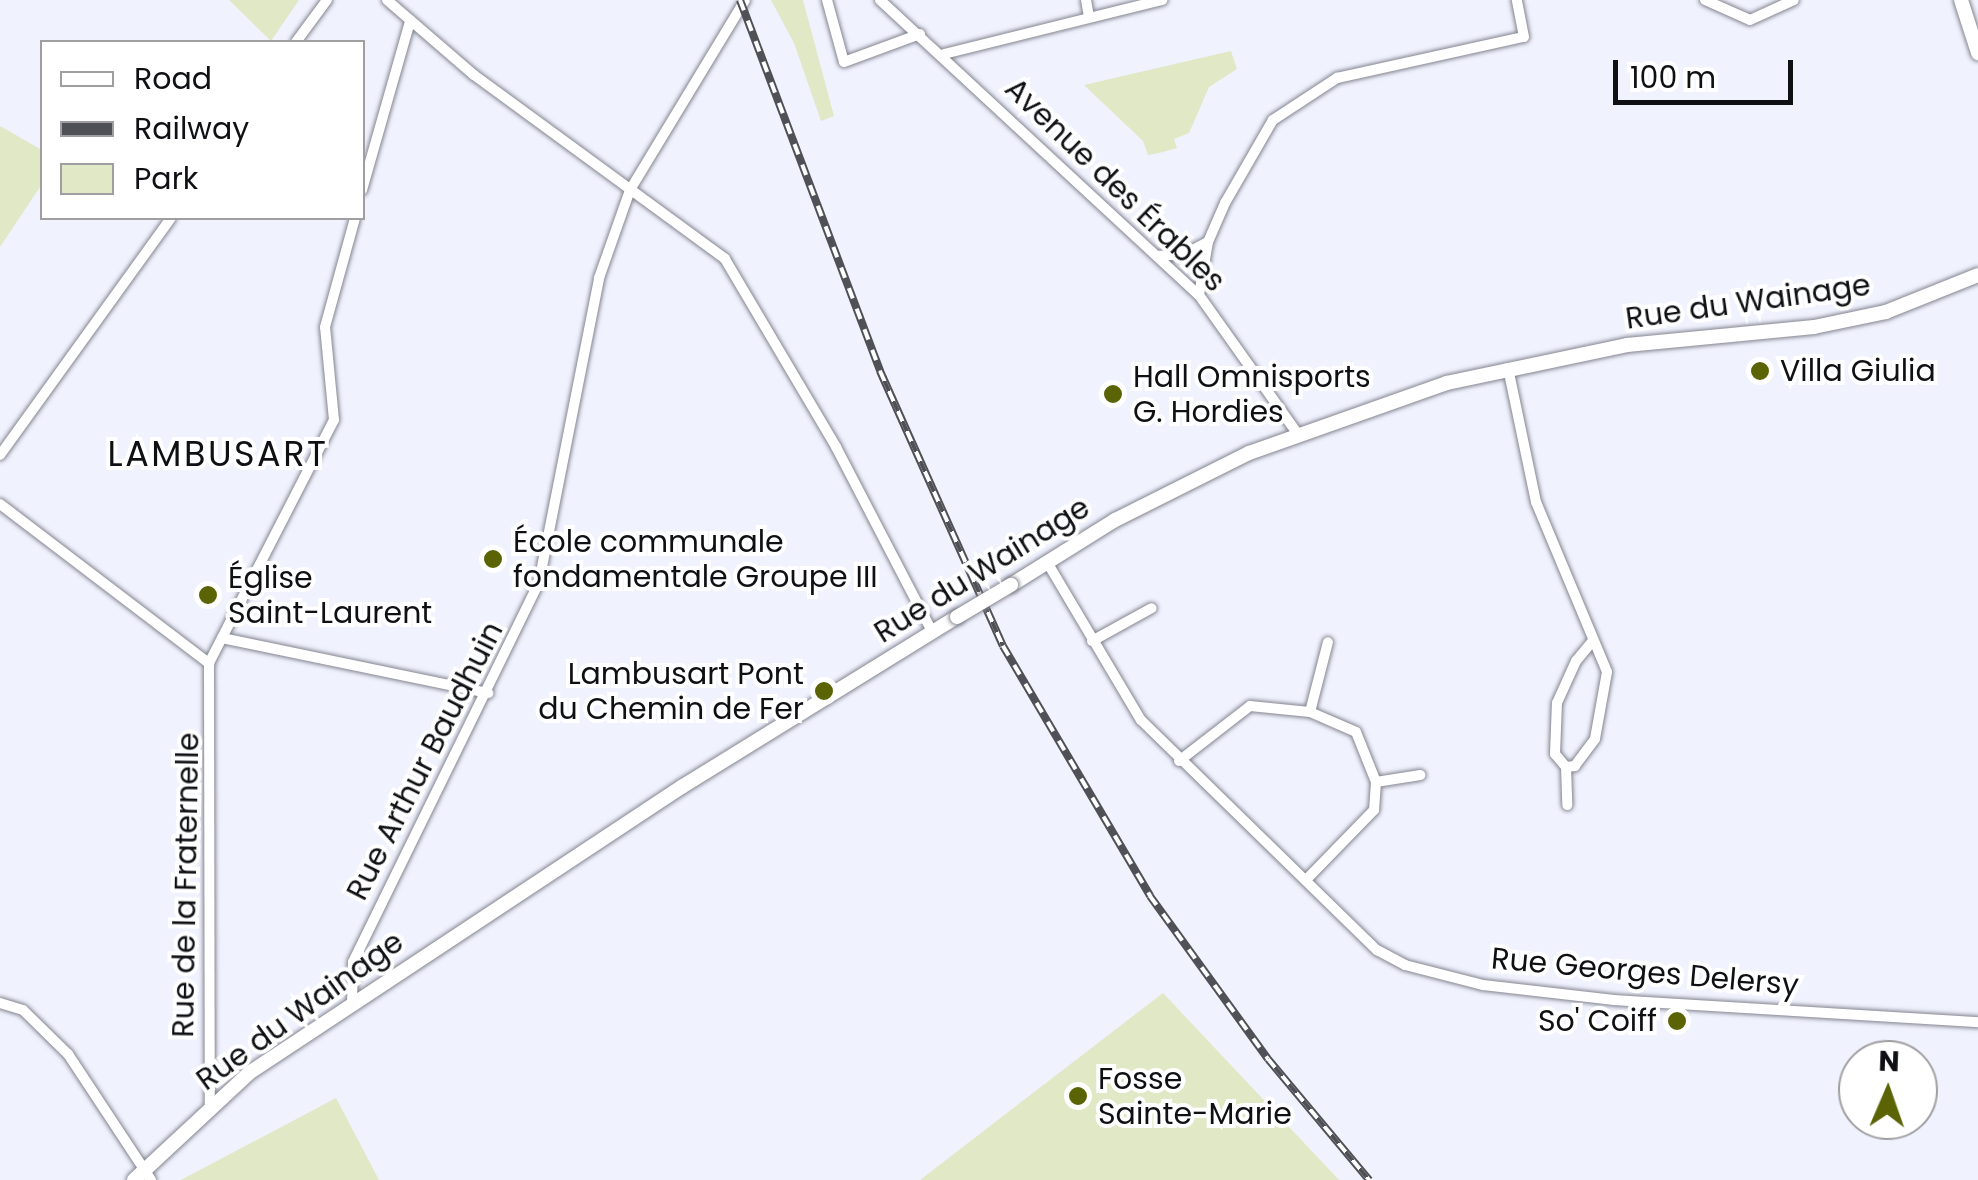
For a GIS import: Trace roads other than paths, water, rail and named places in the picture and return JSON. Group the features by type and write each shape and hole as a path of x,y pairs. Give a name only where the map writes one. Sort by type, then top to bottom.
{"main road":[{"path":"1961,0 1978,51"},
{"name":"Rue du Wainage","path":"134,1180 150,1174 210,1108 352,1005 683,786 1115,520 1297,434 1508,368 1626,345 1814,327 1886,312 1978,274"}],"street":[{"path":"297,40 327,0"},
{"path":"387,0 410,22 725,259 836,447 933,632"},
{"name":"Rue Arthur Baudhuin","path":"352,1005 353,962 488,693 546,562 598,278 630,190 745,0"},
{"path":"827,0 844,62 920,34"},
{"name":"Avenue des Érables","path":"880,0 944,54 1199,295 1297,434"},
{"path":"1086,0 1090,17"},
{"path":"944,54 1162,0"},
{"path":"1199,295 1208,242 1242,171 1287,107 1336,78 1524,37 1517,0"},
{"path":"1705,0 1750,20 1794,0"},
{"path":"365,180 410,22"},
{"path":"0,454 170,220"},
{"path":"0,504 209,663 334,420 325,327 354,220"},
{"path":"1157,256 1185,254 1208,242"},
{"path":"1508,368 1536,502 1606,672 1604,714 1586,755 1566,767"},
{"name":"Rue Georges Delersy","path":"1047,562 1140,720 1377,950 1405,966 1483,985 1614,1000 1978,1022"},
{"path":"1092,640 1152,608"},
{"path":"222,638 488,693"},
{"path":"1567,805 1566,767 1556,754 1557,703 1576,661 1594,641"},
{"path":"1310,712 1328,642"},
{"name":"Rue de la Fraternelle","path":"209,663 210,1108"},
{"path":"1179,761 1250,706 1310,712 1356,732 1376,782 1374,810 1306,880"},
{"path":"1376,782 1420,775"},
{"path":"0,1003 23,1010 68,1054 150,1174"}],"railway":[{"path":"740,0 880,371 1003,646 1150,896 1268,1059 1369,1180"}],"place":[{"name":"Villa Giulia","path":"1760,371"},
{"name":"Hall Omnisports G. Hordies","path":"1113,394"},
{"name":"École communale fondamentale Groupe III","path":"493,559"},
{"name":"Église Saint-Laurent","path":"208,595"},
{"name":"Lambusart Pont du Chemin de Fer","path":"824,691"},
{"name":"So' Coiff","path":"1677,1021"},
{"name":"Fosse Sainte-Marie","path":"1078,1096"}],"district":[{"name":"LAMBUSART","path":"218,454"}]}
